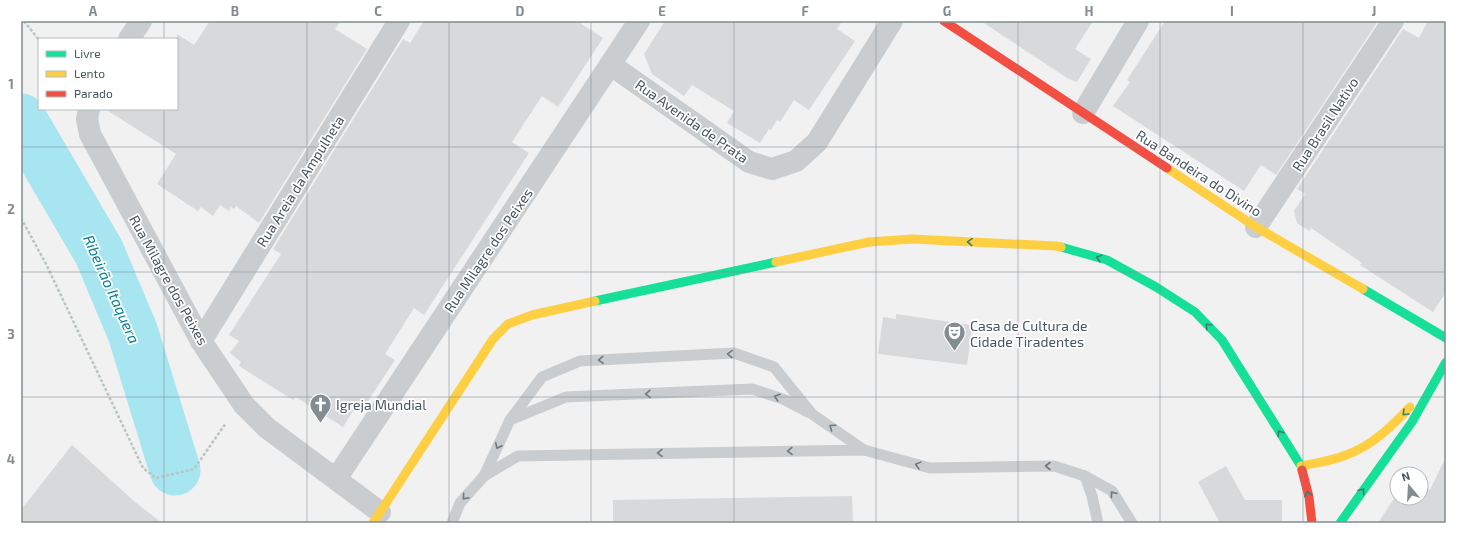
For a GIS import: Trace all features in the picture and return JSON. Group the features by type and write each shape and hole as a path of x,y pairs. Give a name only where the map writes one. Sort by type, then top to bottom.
{"street":[{"path":"130,38 141,21"},
{"name":"Rua Areia da Ampulheta","path":"201,341 399,21"},
{"name":"Rua Milagre dos Peixes","path":"336,479 639,21"},
{"name":"Rua Avenida de Prata","path":"611,65 749,162 772,168 796,161 817,142 892,21"},
{"name":"Rua Bandeira do Divino","path":"944,21 1256,228 1446,338"},
{"path":"1083,114 1138,21"},
{"name":"Rua Brasil Nativo","path":"1256,228 1393,21"},
{"name":"Rua Milagre dos Peixes","path":"89,110 88,119 90,134 201,341 244,405 267,428 336,479 377,518"},
{"path":"377,518 493,339 508,324 532,315 869,242 912,240 1056,246 1107,260 1156,287 1195,312 1222,340 1301,466 1309,497 1312,523"},
{"path":"1340,523 1412,422 1446,362"},
{"path":"1301,466 1333,460 1360,449 1390,428 1432,385"}],"lane":[{"path":"452,523 460,503 484,476 510,420 542,377 580,361 734,353 774,367 812,414"},
{"path":"510,420 566,397 752,389 783,399 812,414 864,450"},
{"path":"484,476 518,456 864,450 930,468 1054,466 1085,476 1112,490 1132,523"},
{"path":"1085,476 1092,496 1098,523"}],"path":[{"path":"24,21 38,39"},
{"path":"21,218 46,264 143,468 156,478 194,469 226,423 222,417"}],"building":[{"path":"210,21 341,21 335,29 367,49 259,223 236,206 234,209 231,207 229,211 220,205 213,216 201,207 198,211 157,184 176,154 107,110 178,110 177,34 194,45"},
{"path":"424,21 577,21 603,38 558,107 542,96 512,142 529,153 424,315 414,308 385,354 395,360 364,407 358,403 343,427 296,397 293,400 239,366 241,362 230,353 239,341 229,335 281,254 273,249 403,39 410,43"},
{"path":"665,21 842,21 837,29 855,41 809,110 794,100 780,122 777,120 760,143 727,123 734,111 692,85 684,96 652,74 644,54"},
{"path":"981,21 1093,21 1075,49 1091,59 1077,82 1067,78"},
{"path":"1165,21 1378,21 1276,175 1261,165 1244,191 1113,106 1130,82 1127,80"},
{"path":"1428,21 1446,21 1446,292 1433,312 1360,265 1362,263 1311,228 1309,231 1297,223 1294,211 1305,194 1297,189 1403,29 1419,38"},
{"path":"896,314 971,325 967,365 878,354 883,317 896,319"},
{"path":"72,445 135,502 162,523 21,523 21,510"},
{"path":"1446,457 1446,523 1378,523 1389,506 1429,506 1430,490"},
{"path":"1226,466 1245,500 1282,500 1282,523 1220,523 1198,482"},
{"path":"852,496 853,523 613,523 613,500"}],"waterway":[{"name":"Ribeirão Itaquera","path":"21,119 99,252 133,333 175,470"}],"traffic: fast":[{"path":"1061,247 1107,260 1156,287 1195,312 1222,340 1301,466 1302,470"},
{"path":"595,301 776,262"},
{"path":"1363,289 1446,338"},
{"path":"1340,523 1412,422 1446,362"}],"traffic: slow":[{"path":"1167,168 1256,227 1363,289"},
{"path":"776,262 869,242 912,239 1061,247"},
{"path":"373,523 493,339 508,324 532,315 595,301"},
{"path":"1301,466 1335,459 1355,451 1381,435 1410,407"}],"traffic: jam":[{"path":"944,21 1167,168"},
{"path":"1302,470 1309,497 1312,523"}],"place":[{"name":"Casa de Cultura de Cidade Tiradentes","path":"955,352"},
{"name":"Igreja Mundial","path":"320,424"}]}
